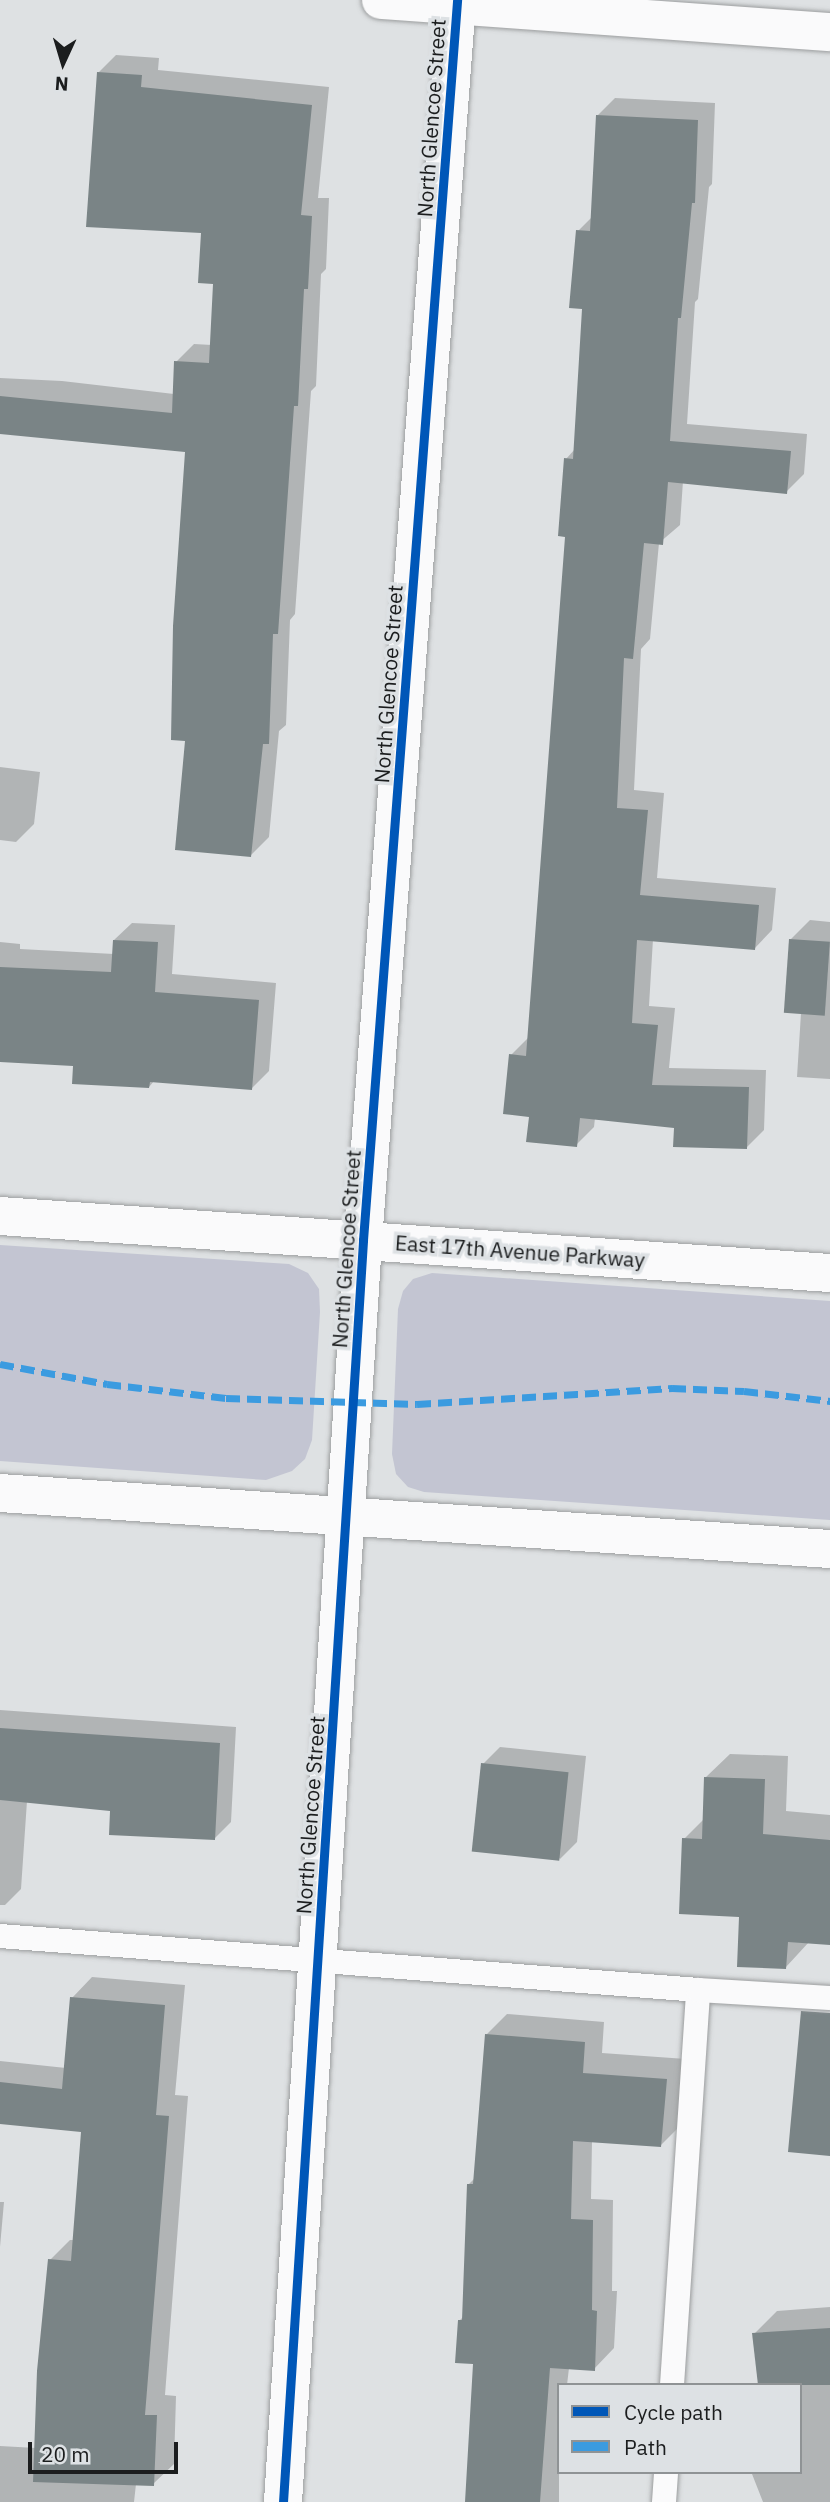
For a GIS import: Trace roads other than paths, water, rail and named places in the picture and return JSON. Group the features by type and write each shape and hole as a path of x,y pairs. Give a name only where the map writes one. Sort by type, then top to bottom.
{"street":[{"path":"381,0 457,3 830,32"},
{"name":"North Glencoe Street","path":"283,2502 363,1240 457,3"},
{"name":"East 17th Avenue Parkway","path":"0,1216 830,1273"},
{"path":"0,1493 830,1549"}],"lane":[{"path":"0,1936 830,1998"},
{"path":"672,2383 698,1990"},
{"path":"664,2502 666,2474"}]}
